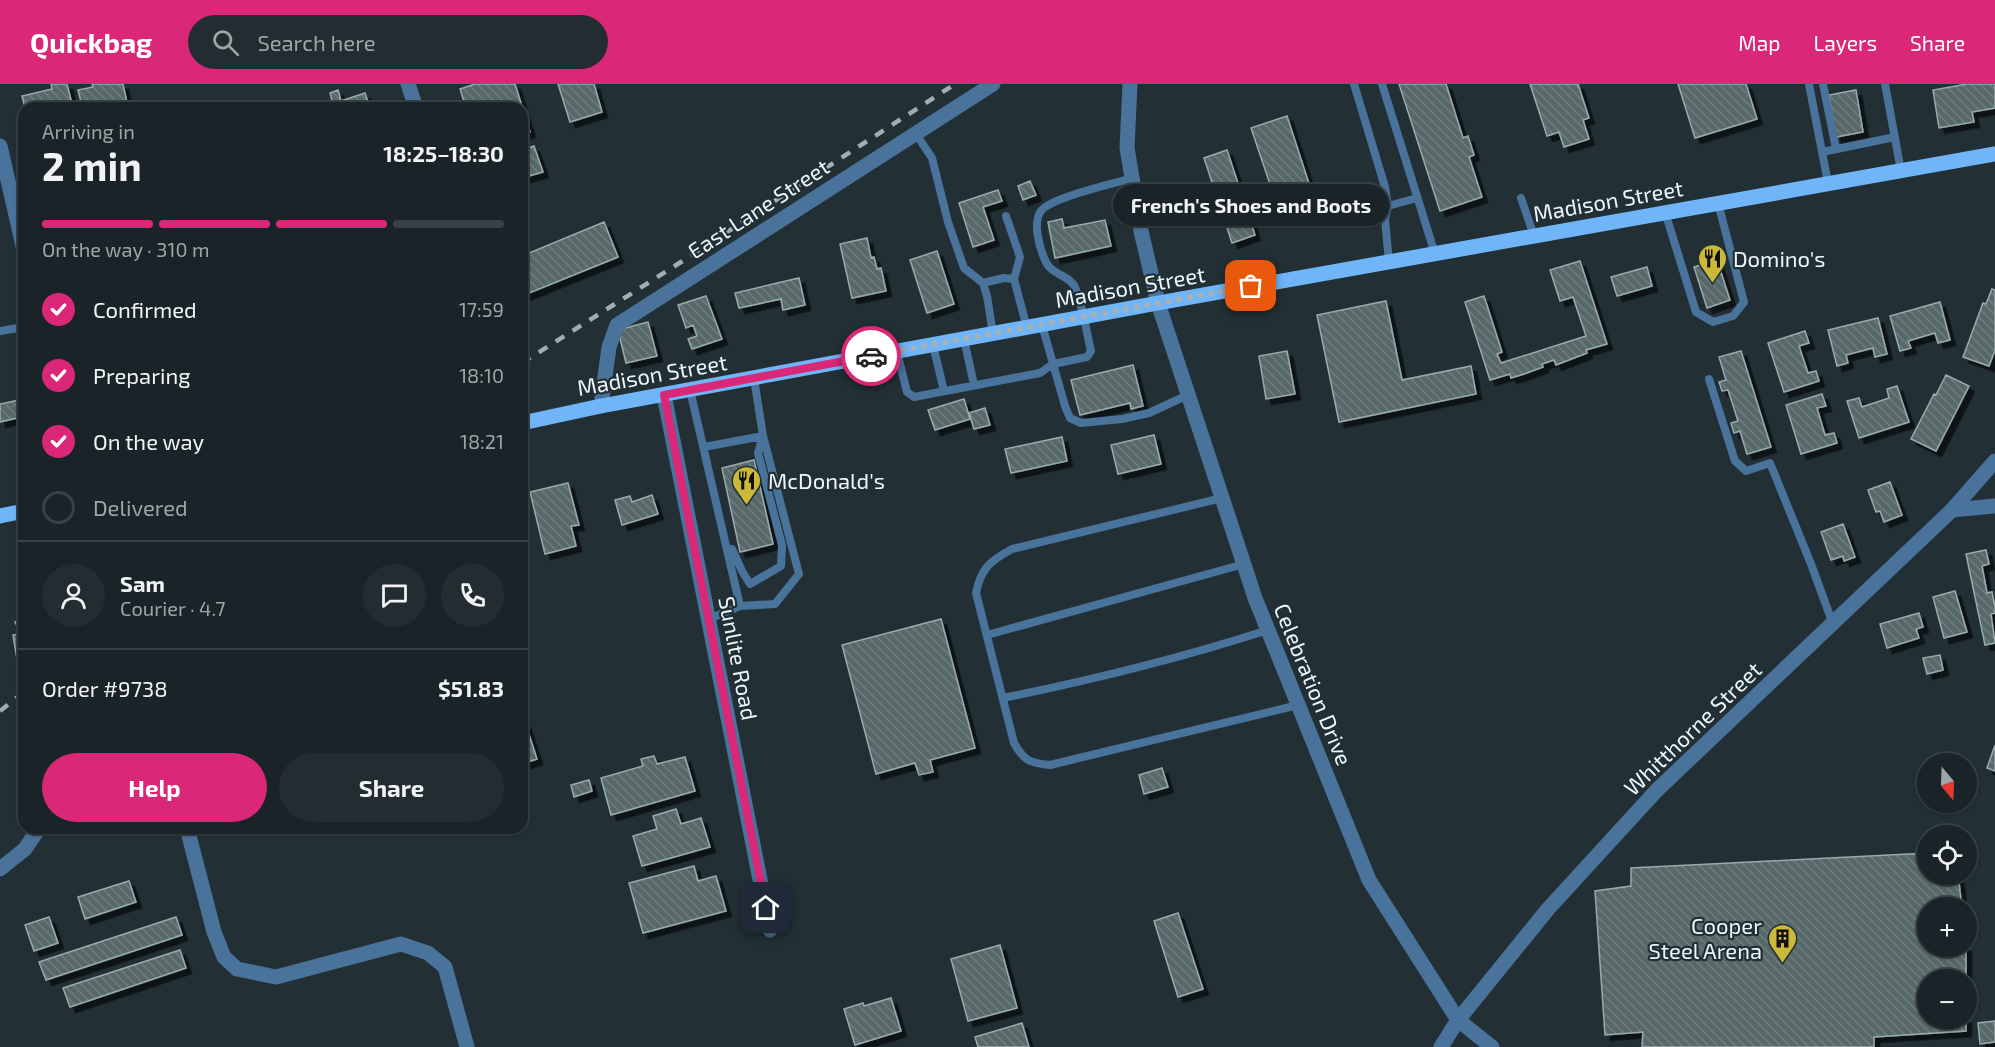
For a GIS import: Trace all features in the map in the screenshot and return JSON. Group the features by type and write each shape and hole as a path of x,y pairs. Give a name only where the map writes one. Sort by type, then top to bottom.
{"main road":[{"name":"Madison Street","path":"528,422 601,406 1158,303 1995,154"},
{"path":"0,516 18,512"}],"street":[{"path":"408,84 414,102"},
{"name":"East Lane Street","path":"601,406 609,347 617,325 993,84"},
{"path":"1130,84 1128,148 1141,231 1158,303"},
{"path":"0,146 18,224"},
{"name":"Celebration Drive","path":"1158,303 1268,630 1369,880 1458,1020 1492,1047"},
{"name":"Sunlite Road","path":"664,395 770,930"},
{"name":"Whitthorne Street","path":"1441,1047 1458,1020 1548,909 1657,790 1952,510 1995,461"},
{"path":"1952,510 1995,506"},
{"path":"0,868 26,849 35,834"},
{"path":"189,834 214,932 224,957 237,969 276,977 402,944 428,953 446,967 467,1047"}],"lane":[{"path":"1354,84 1385,187 1388,206 1385,219 1389,262"},
{"path":"1382,84 1435,254"},
{"path":"1809,84 1828,183"},
{"path":"1823,84 1836,149"},
{"path":"1885,84 1901,171"},
{"path":"916,134 932,158 948,222 964,268 983,283 993,334"},
{"path":"1822,152 1895,137"},
{"path":"897,352 907,392 914,397 1041,373 1053,364 1087,357 1091,351 1084,317 1074,286 1069,280 1047,266 1036,224 1040,211 1048,204 1132,178"},
{"path":"1388,206 1417,198"},
{"path":"1521,198 1534,236"},
{"path":"1665,212 1696,312 1713,322 1733,316 1744,302 1718,203"},
{"path":"1006,216 1020,257 1014,279 1053,364 1070,418 1081,423 1122,419 1149,412 1188,395"},
{"path":"983,283 1004,278 1014,279"},
{"path":"0,331 18,328"},
{"path":"964,339 974,386"},
{"path":"933,345 944,391"},
{"path":"709,619 740,606 775,604 799,574 763,436 754,378"},
{"path":"1709,379 1735,461 1746,471 1770,463 1833,624"},
{"path":"690,390 740,606"},
{"path":"704,447 763,436"},
{"path":"724,533 750,584 781,567 782,545 758,453 763,436"},
{"path":"1222,498 1012,549 993,560 980,576 976,593 1014,743 1022,756 1036,763 1050,765 1298,705"},
{"path":"987,634 1244,564"},
{"path":"1002,698 1210,649 1268,630"}],"building":[{"path":"51,84 67,84 72,102 24,102 22,96 52,89"},
{"path":"92,84 123,84 127,102 81,102 78,90 93,87"},
{"path":"475,84 515,84 521,102 464,102 460,89"},
{"path":"558,84 594,84 602,112 570,122"},
{"path":"1399,84 1446,84 1463,138 1468,136 1474,155 1469,157 1482,197 1440,211"},
{"path":"1530,84 1578,84 1589,118 1583,120 1589,139 1564,147 1559,132 1547,136"},
{"path":"1678,84 1746,84 1757,119 1695,138"},
{"path":"1967,84 1995,84 1995,108 1972,112 1974,122 1939,128 1933,90"},
{"path":"338,90 341,101 365,93 368,102 332,102 330,93"},
{"path":"1856,90 1863,132 1836,137 1829,95"},
{"path":"1287,116 1315,202 1280,214 1251,128"},
{"path":"534,146 543,172 528,176 528,148"},
{"path":"1227,150 1255,235 1232,243 1204,158"},
{"path":"1030,181 1036,195 1023,200 1018,186"},
{"path":"998,190 1002,201 983,207 994,240 973,247 959,203"},
{"path":"1062,219 1064,228 1105,220 1111,246 1055,258 1048,222"},
{"path":"604,222 618,257 528,294 528,254"},
{"path":"867,238 871,258 874,257 877,269 881,268 886,291 852,298 840,244"},
{"path":"937,251 954,304 927,313 910,260"},
{"name":"Domino's","path":"1717,260 1730,300 1707,308 1694,267"},
{"path":"1580,261 1607,344 1586,350 1587,353 1556,365 1554,360 1524,374 1511,378 1510,374 1490,380 1465,302 1484,296 1502,352 1497,354 1501,363 1586,336 1573,297 1560,301 1550,270"},
{"path":"1647,267 1652,286 1617,296 1611,277"},
{"path":"799,278 805,305 783,310 781,299 739,308 735,293"},
{"path":"1992,289 1995,290 1995,350 1989,366 1963,357 1983,303 1986,304"},
{"path":"706,296 722,339 692,349 688,339 697,336 693,325 686,328 678,305"},
{"path":"1386,301 1402,380 1471,366 1476,394 1339,422 1317,315"},
{"path":"1940,302 1950,340 1938,343 1935,333 1908,341 1911,348 1900,351 1890,316"},
{"path":"1878,318 1887,354 1875,357 1873,348 1846,355 1848,363 1837,366 1828,330"},
{"path":"648,322 657,356 626,363 618,330"},
{"path":"1805,331 1809,343 1799,346 1808,373 1816,371 1819,381 1784,392 1768,343"},
{"path":"1287,351 1295,394 1266,399 1259,356"},
{"path":"1741,351 1771,447 1747,454 1740,431 1734,433 1731,423 1738,421 1728,390 1722,391 1719,382 1726,380 1719,357"},
{"path":"1133,365 1143,406 1131,409 1130,403 1080,415 1071,380"},
{"path":"1946,375 1969,386 1936,451 1911,439"},
{"path":"1897,386 1909,422 1859,438 1847,401 1859,398 1862,407 1889,398 1887,389"},
{"path":"1822,394 1826,406 1817,408 1825,435 1834,433 1837,443 1801,454 1786,405"},
{"path":"964,399 970,419 935,430 928,410"},
{"path":"18,400 18,423 17,418 0,422 0,404"},
{"path":"985,408 990,425 974,429 969,413"},
{"path":"1154,435 1161,464 1118,474 1111,445"},
{"path":"1062,437 1067,461 1011,473 1005,449"},
{"name":"McDonald's","path":"754,460 773,544 740,552 722,468"},
{"path":"1890,482 1902,515 1884,522 1880,511 1876,512 1868,490"},
{"path":"568,483 579,525 571,526 576,546 545,554 530,492"},
{"path":"652,495 658,514 622,525 615,500 630,496 632,502"},
{"path":"1843,524 1855,557 1844,561 1843,556 1831,560 1821,532"},
{"path":"1986,550 1989,564 1982,566 1987,593 1992,592 1995,607 1995,613 1991,614 1995,643 1985,645 1966,554"},
{"path":"1955,591 1967,632 1944,638 1933,597"},
{"path":"1919,613 1923,627 1916,629 1919,638 1887,648 1880,624"},
{"path":"941,619 975,748 930,760 933,772 919,775 915,763 876,774 842,645"},
{"path":"18,634 18,665 13,635"},
{"path":"1940,655 1943,670 1927,674 1923,658"},
{"path":"528,731 537,759 528,762"},
{"path":"1995,745 1995,771 1987,768"},
{"path":"654,756 657,764 685,757 695,791 611,815 601,778 643,766 641,759"},
{"path":"1162,768 1168,787 1144,794 1139,775"},
{"path":"589,780 592,791 574,797 571,785"},
{"path":"676,809 681,824 701,818 710,847 642,866 633,836 657,829 653,816"},
{"name":"Cooper Steel Arena","path":"1917,854 1917,885 1959,885 1961,897 1917,897 1917,957 1966,957 1966,969 1917,969 1917,1029 1966,1029 1966,1031 1874,1037 1874,1047 1642,1047 1643,1032 1605,1035 1595,891 1631,886 1631,868"},
{"path":"694,866 698,881 716,876 726,911 643,933 629,883"},
{"path":"129,881 136,902 85,919 78,897"},
{"path":"1178,913 1203,989 1178,997 1154,921"},
{"path":"49,917 58,943 34,951 25,925"},
{"path":"176,917 182,935 46,980 39,962"},
{"path":"1000,945 1017,1008 968,1021 951,959"},
{"path":"180,950 186,968 70,1007 63,988"},
{"path":"891,998 901,1031 855,1045 844,1009"},
{"path":"1995,1021 1995,1042 1980,1044 1978,1023"},
{"path":"1022,1023 1029,1047 978,1047 975,1037"}],"railway":[{"path":"528,359 955,84"},
{"path":"0,711 18,697"}],"way so far":[{"path":"871,356 1251,286"}],"place":[{"name":"Domino's","path":"1712,284"},
{"name":"French's Shoes and Boots","path":"1251,286"},
{"name":"McDonald's","path":"747,506"},
{"name":"Cooper Steel Arena","path":"1783,964"}],"route":[{"path":"766,908 664,395 871,356"}]}
